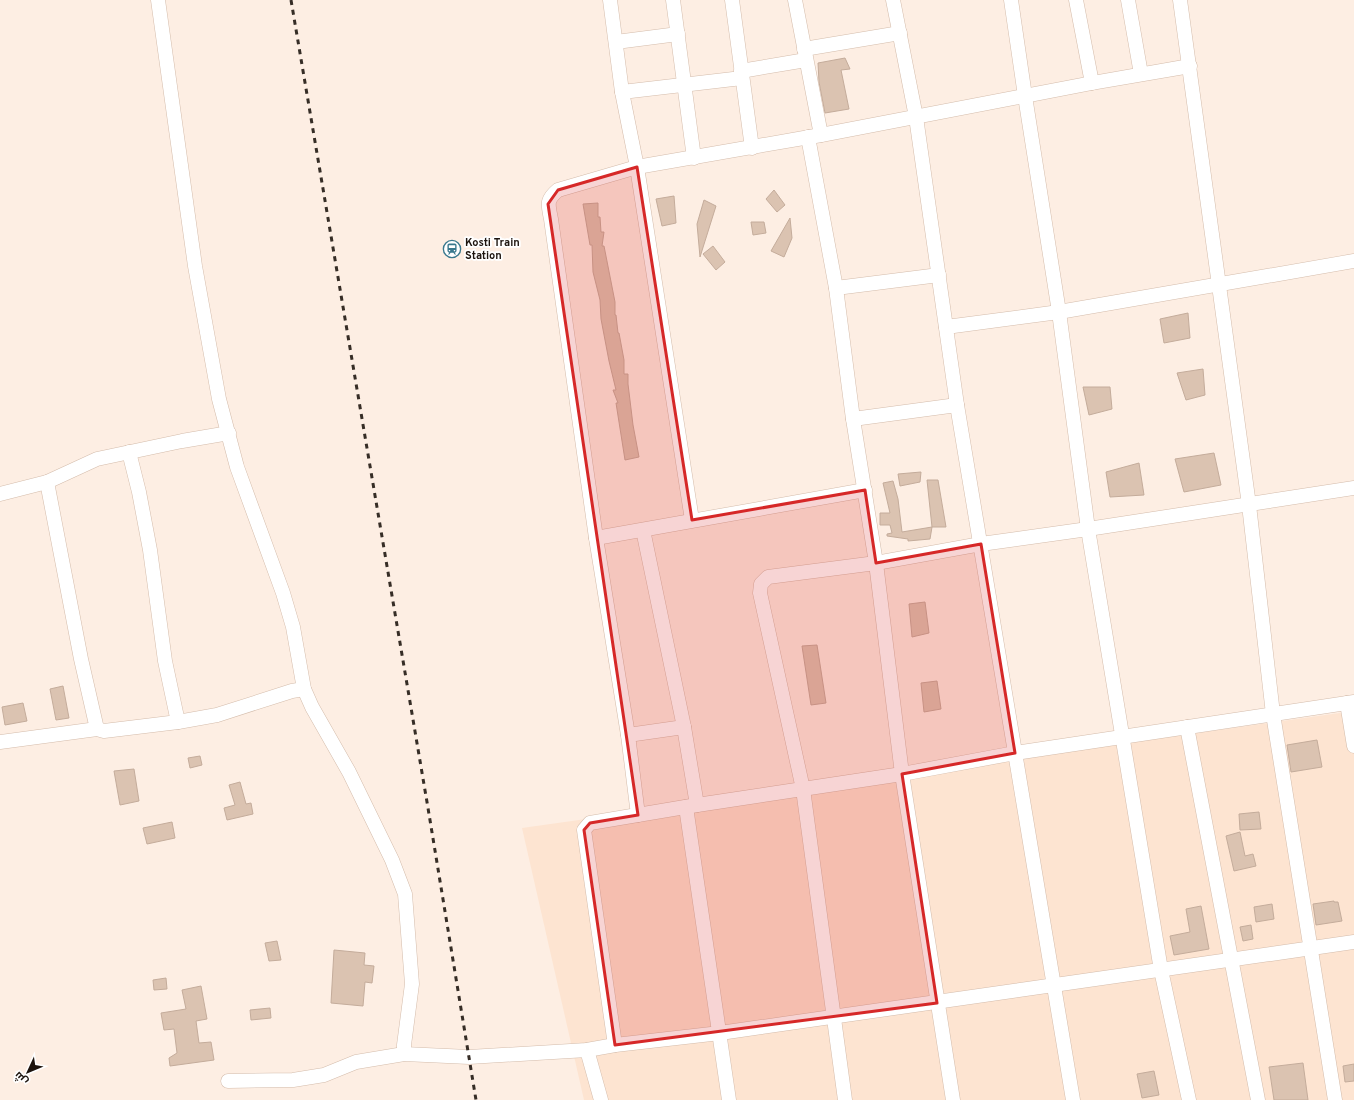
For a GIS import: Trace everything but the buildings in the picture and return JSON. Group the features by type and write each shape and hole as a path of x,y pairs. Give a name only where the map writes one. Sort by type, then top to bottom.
{"street":[{"path":"158,0 195,266 219,399 237,467 283,593 293,627 304,689 312,707 349,772 392,860 405,894 412,984 404,1054"},
{"path":"610,0 622,92 637,167 692,520"},
{"path":"673,0 694,158"},
{"path":"732,0 752,148"},
{"path":"795,0 805,54 853,419 876,563 902,774 952,1100"},
{"path":"893,0 916,117 957,405 1073,1100"},
{"path":"1011,0 1059,312 1088,529 1124,738 1161,970 1189,1100"},
{"path":"1076,0 1092,83"},
{"path":"1128,0 1141,74"},
{"path":"1180,0 1249,505 1273,714 1334,1100"},
{"path":"622,92 741,75 805,54 900,33"},
{"path":"616,42 678,34"},
{"path":"638,815 628,735 596,538 552,219 548,204 551,196 558,190 637,167 752,148 1092,83 1190,66"},
{"path":"946,327 1059,312 1354,261"},
{"path":"836,288 939,275"},
{"path":"853,419 957,405"},
{"path":"0,494 47,482 97,459 182,440 229,433"},
{"path":"129,452 139,492 150,550 165,661 178,722"},
{"path":"47,482 81,659 97,730"},
{"path":"845,1100 803,789 760,593 761,584 768,577 876,563 981,544 1249,505 1354,488"},
{"path":"596,538 865,490"},
{"path":"643,530 684,727 691,806 729,1100"},
{"path":"0,742 178,722 217,715 292,691 304,689"},
{"path":"615,1045 584,830 590,823 902,774 1015,753 1124,738 1187,727 1350,703 1354,746"},
{"path":"628,735 684,727"},
{"path":"1187,727 1258,1100"},
{"path":"228,1081 293,1080 324,1075 356,1062 404,1054 469,1057 587,1050 615,1045 720,1033 833,1016 937,1003 1354,942"},
{"path":"587,1050 601,1100"}],"highlighted area":[{"path":"637,167 692,520 865,490 876,563 981,544 1015,753 902,774 937,1003 615,1045 584,830 590,823 638,815 548,204 558,190"}],"shaded area":[{"path":"1354,711 1354,1100 584,1100 522,828"}],"railway":[{"path":"291,0 476,1100"}],"place":[{"name":"Kosti Train Station","path":"452,249"}]}
